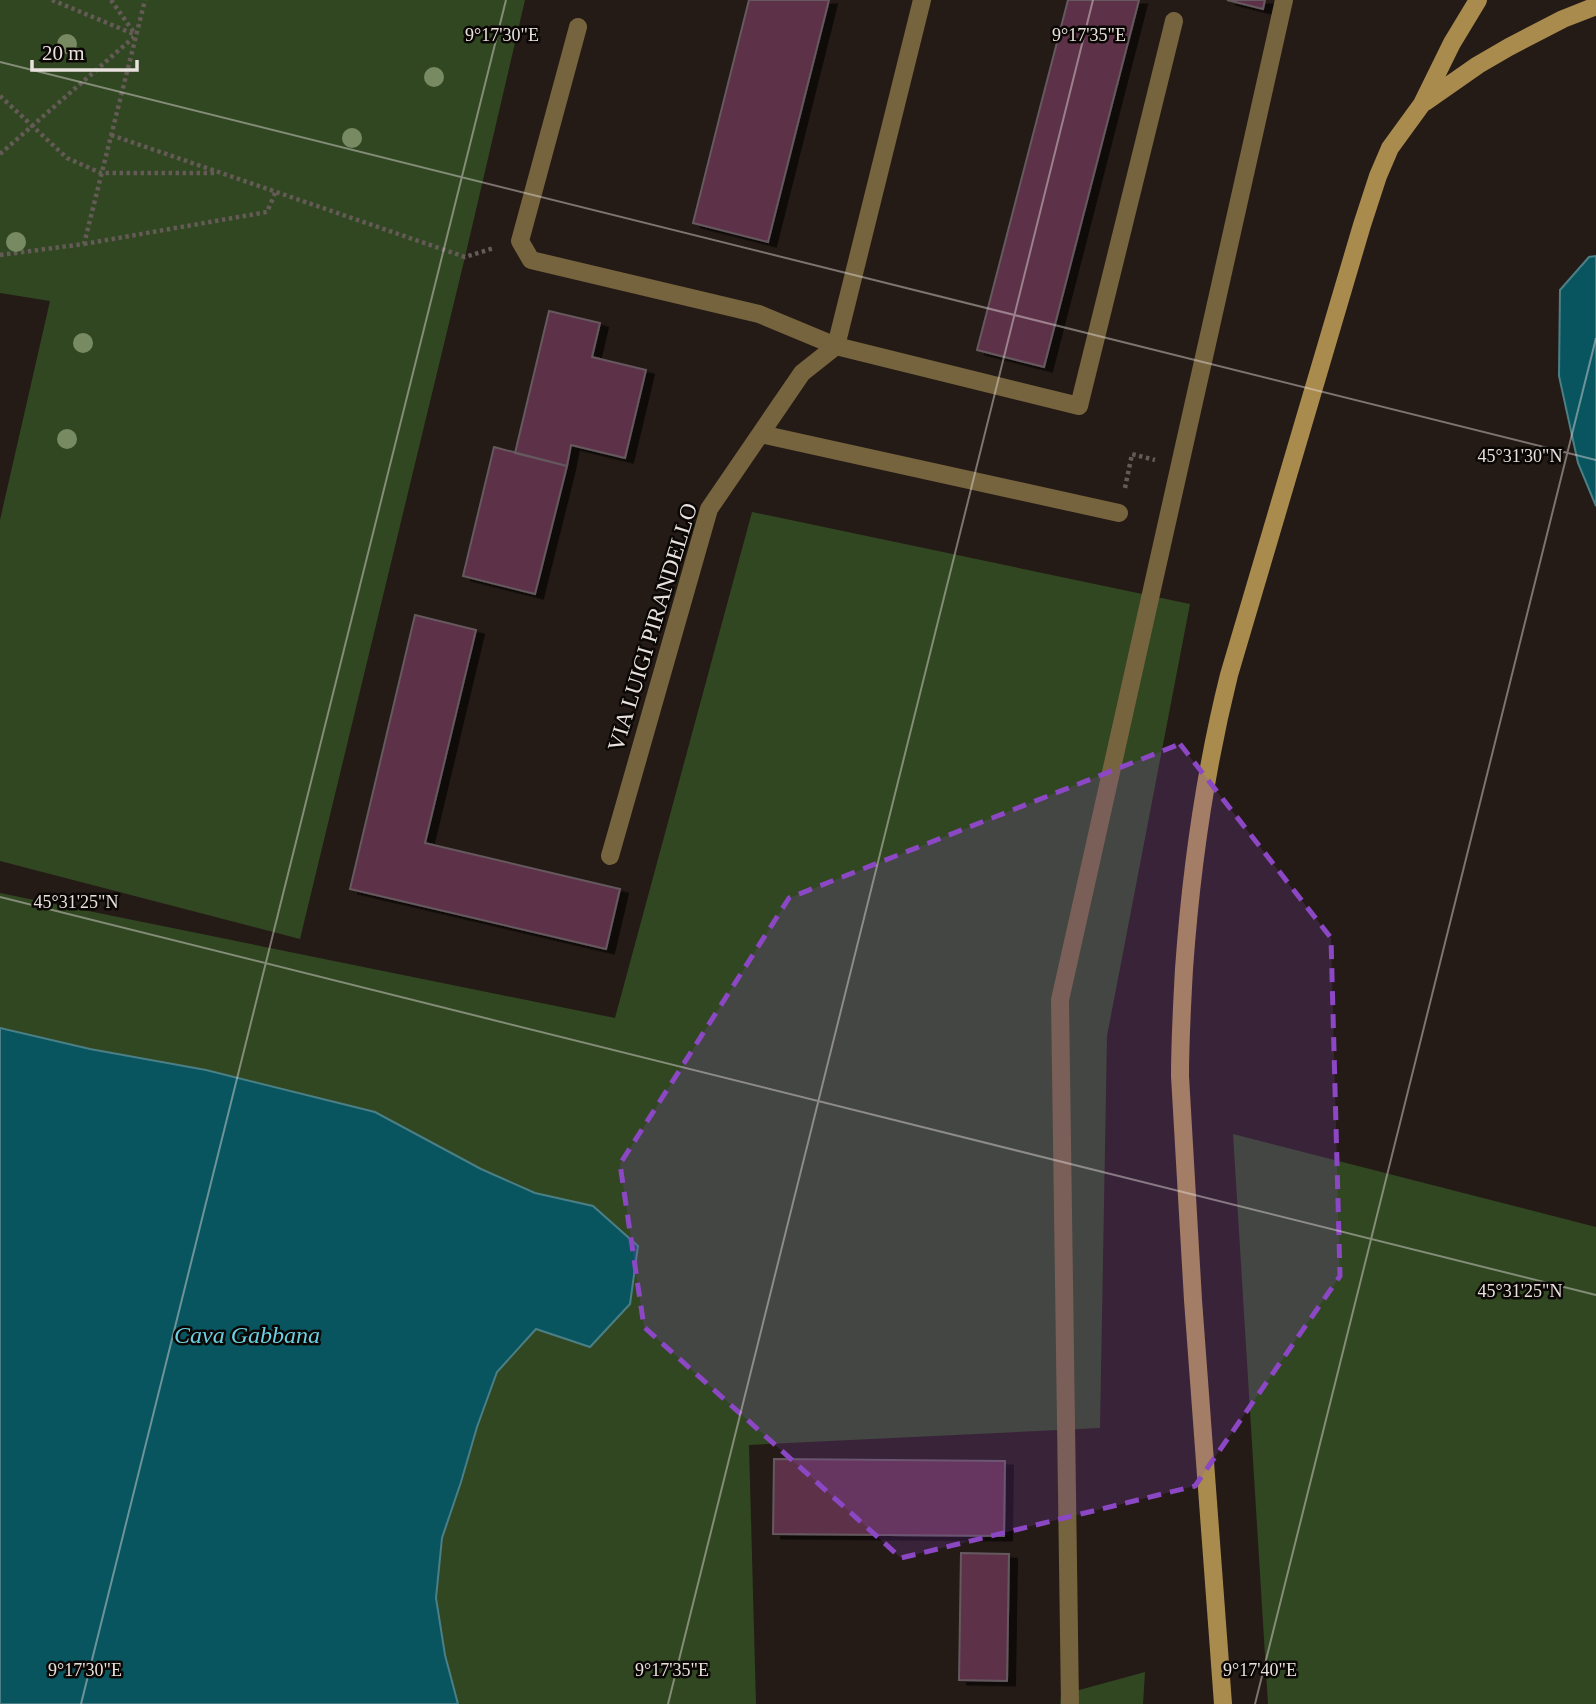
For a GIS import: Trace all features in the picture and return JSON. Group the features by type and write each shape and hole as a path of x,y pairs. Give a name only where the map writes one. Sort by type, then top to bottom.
{"street":[{"path":"836,346 922,0"},
{"path":"1070,1704 1060,1000 1284,0"},
{"path":"1462,0 1463,26"},
{"path":"1223,1704 1193,1300 1180,1076 1188,918 1209,767 1229,675 1378,176 1390,148 1422,104 1452,43 1478,0"},
{"path":"1422,104 1509,47 1563,19 1596,6"},
{"path":"578,27 520,241 531,260 759,314 836,346 1079,406 1174,22"},
{"name":"VIA LUIGI PIRANDELLO","path":"610,856 709,509 802,373 836,346"},
{"path":"761,434 1119,513"}],"path":[{"path":"52,0 136,35"},
{"path":"111,0 136,35"},
{"path":"84,244 145,0"},
{"path":"0,154 136,35"},
{"path":"0,96 67,158 101,173 222,173"},
{"path":"111,135 465,257 520,241"},
{"path":"0,255 84,244 267,212 276,191"},
{"path":"1119,513 1132,454 1180,465"}],"highlighted area":[{"path":"1180,744 1331,938 1340,1276 1195,1486 901,1558 644,1327 620,1164 789,898"}],"green space":[{"path":"0,0 525,0 300,939 0,861 0,520 50,301 0,293"},
{"path":"752,512 1190,604 1107,1036 1100,1428 749,1445 756,1704 458,1704 445,1655 436,1598 442,1538 497,1372 536,1329 630,1304 638,1245 593,1206 535,1193 481,1169 375,1112 206,1070 90,1049 0,1028 0,893 615,1018"},
{"path":"1233,1134 1596,1227 1596,1704 1268,1704"},
{"path":"1145,1672 1143,1704 1060,1704 1061,1695"}],"water":[{"path":"1596,256 1596,506 1578,463 1559,376 1560,290 1589,257"},
{"name":"Cava Gabbana","path":"0,1028 90,1049 206,1070 375,1112 481,1169 535,1193 593,1206 638,1246 630,1304 590,1347 536,1329 497,1372 442,1538 436,1598 445,1655 458,1704 0,1704"}],"building":[{"path":"749,0 829,0 768,242 693,223"},
{"path":"1068,0 1139,0 1044,367 977,350"},
{"path":"1227,0 1265,0 1263,9"},
{"path":"549,311 600,323 592,357 646,370 625,458 571,445 567,466 515,453"},
{"path":"494,447 567,466 535,594 463,576"},
{"path":"415,615 476,630 425,843 620,889 606,949 350,889"},
{"path":"774,1459 1005,1461 1004,1536 773,1534"},
{"path":"961,1553 1009,1554 1007,1681 959,1680"}]}
